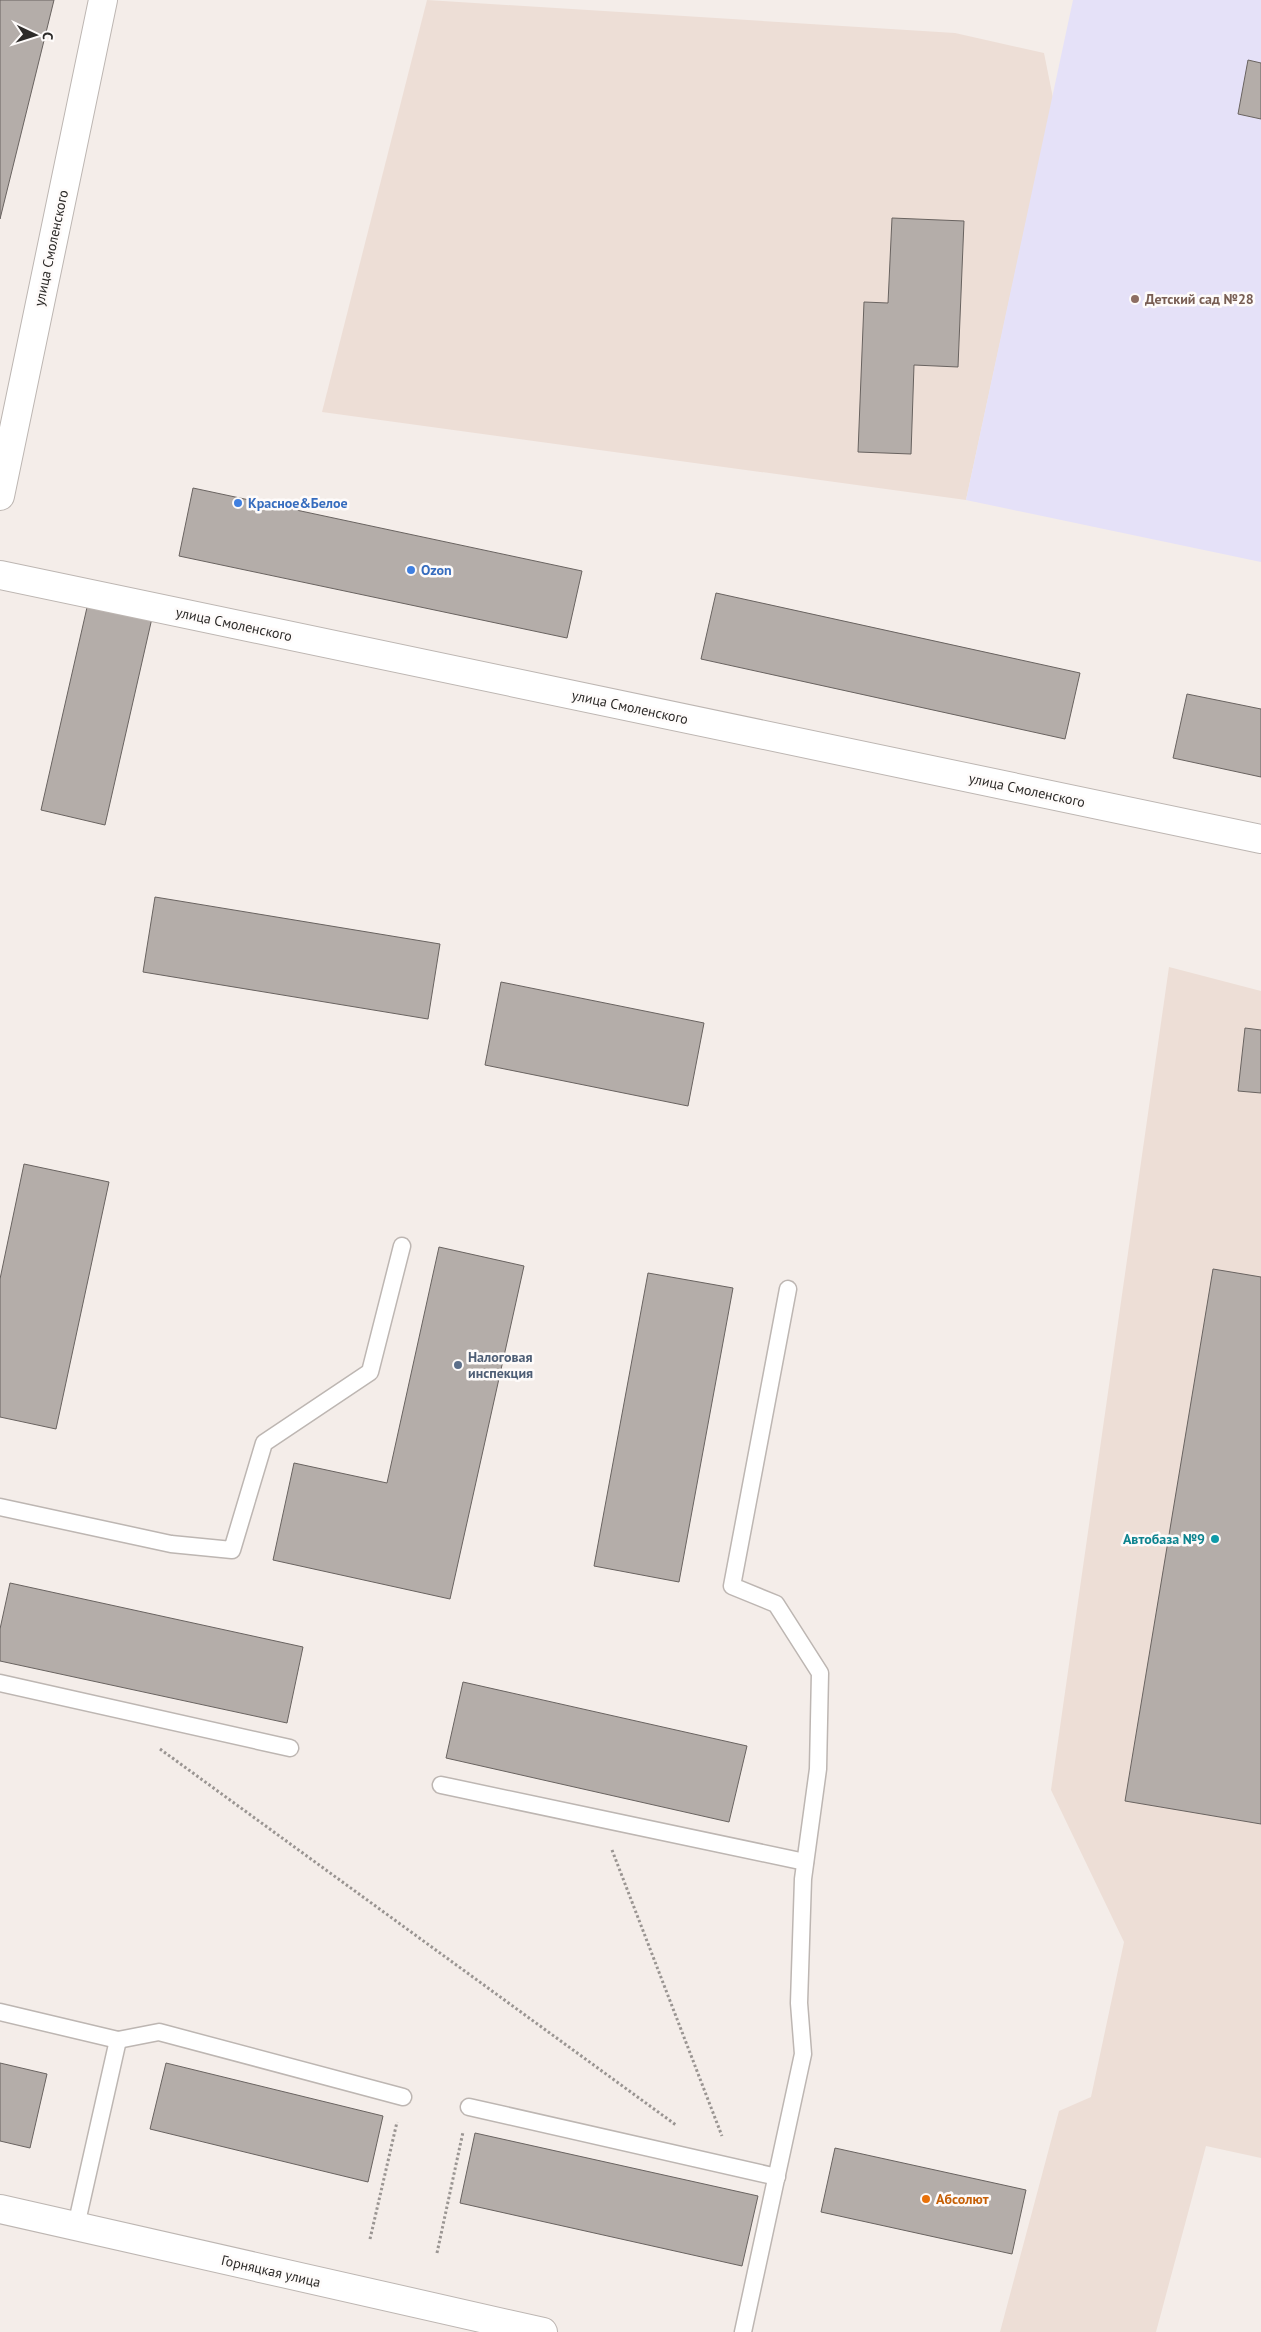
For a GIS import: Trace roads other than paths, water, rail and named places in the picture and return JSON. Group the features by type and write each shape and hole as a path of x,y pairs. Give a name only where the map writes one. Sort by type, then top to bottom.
{"street":[{"name":"улица Смоленского","path":"0,496 4,447 103,0"},
{"name":"улица Смоленского","path":"0,575 1261,839"},
{"name":"Горняцкая улица","path":"0,2208 543,2332"}],"lane":[{"path":"0,1508 171,1544 232,1550 264,1443 370,1372 402,1246"},
{"path":"743,2332 803,2054 799,2003 805,1862 818,1769 820,1673 776,1604 732,1586 788,1289"},
{"path":"0,1683 290,1748"},
{"path":"442,1785 805,1862"},
{"path":"0,2012 118,2040 159,2032 403,2097"},
{"path":"76,2226 118,2040"},
{"path":"469,2107 777,2177"}],"place":[{"name":"Детский сад №28","path":"1135,299"},
{"name":"Красное&Белое","path":"238,503"},
{"name":"Ozon","path":"411,570"},
{"name":"Налоговая инспекция","path":"458,1365"},
{"name":"Автобаза №9","path":"1215,1539"},
{"name":"Абсолют","path":"926,2199"}]}
